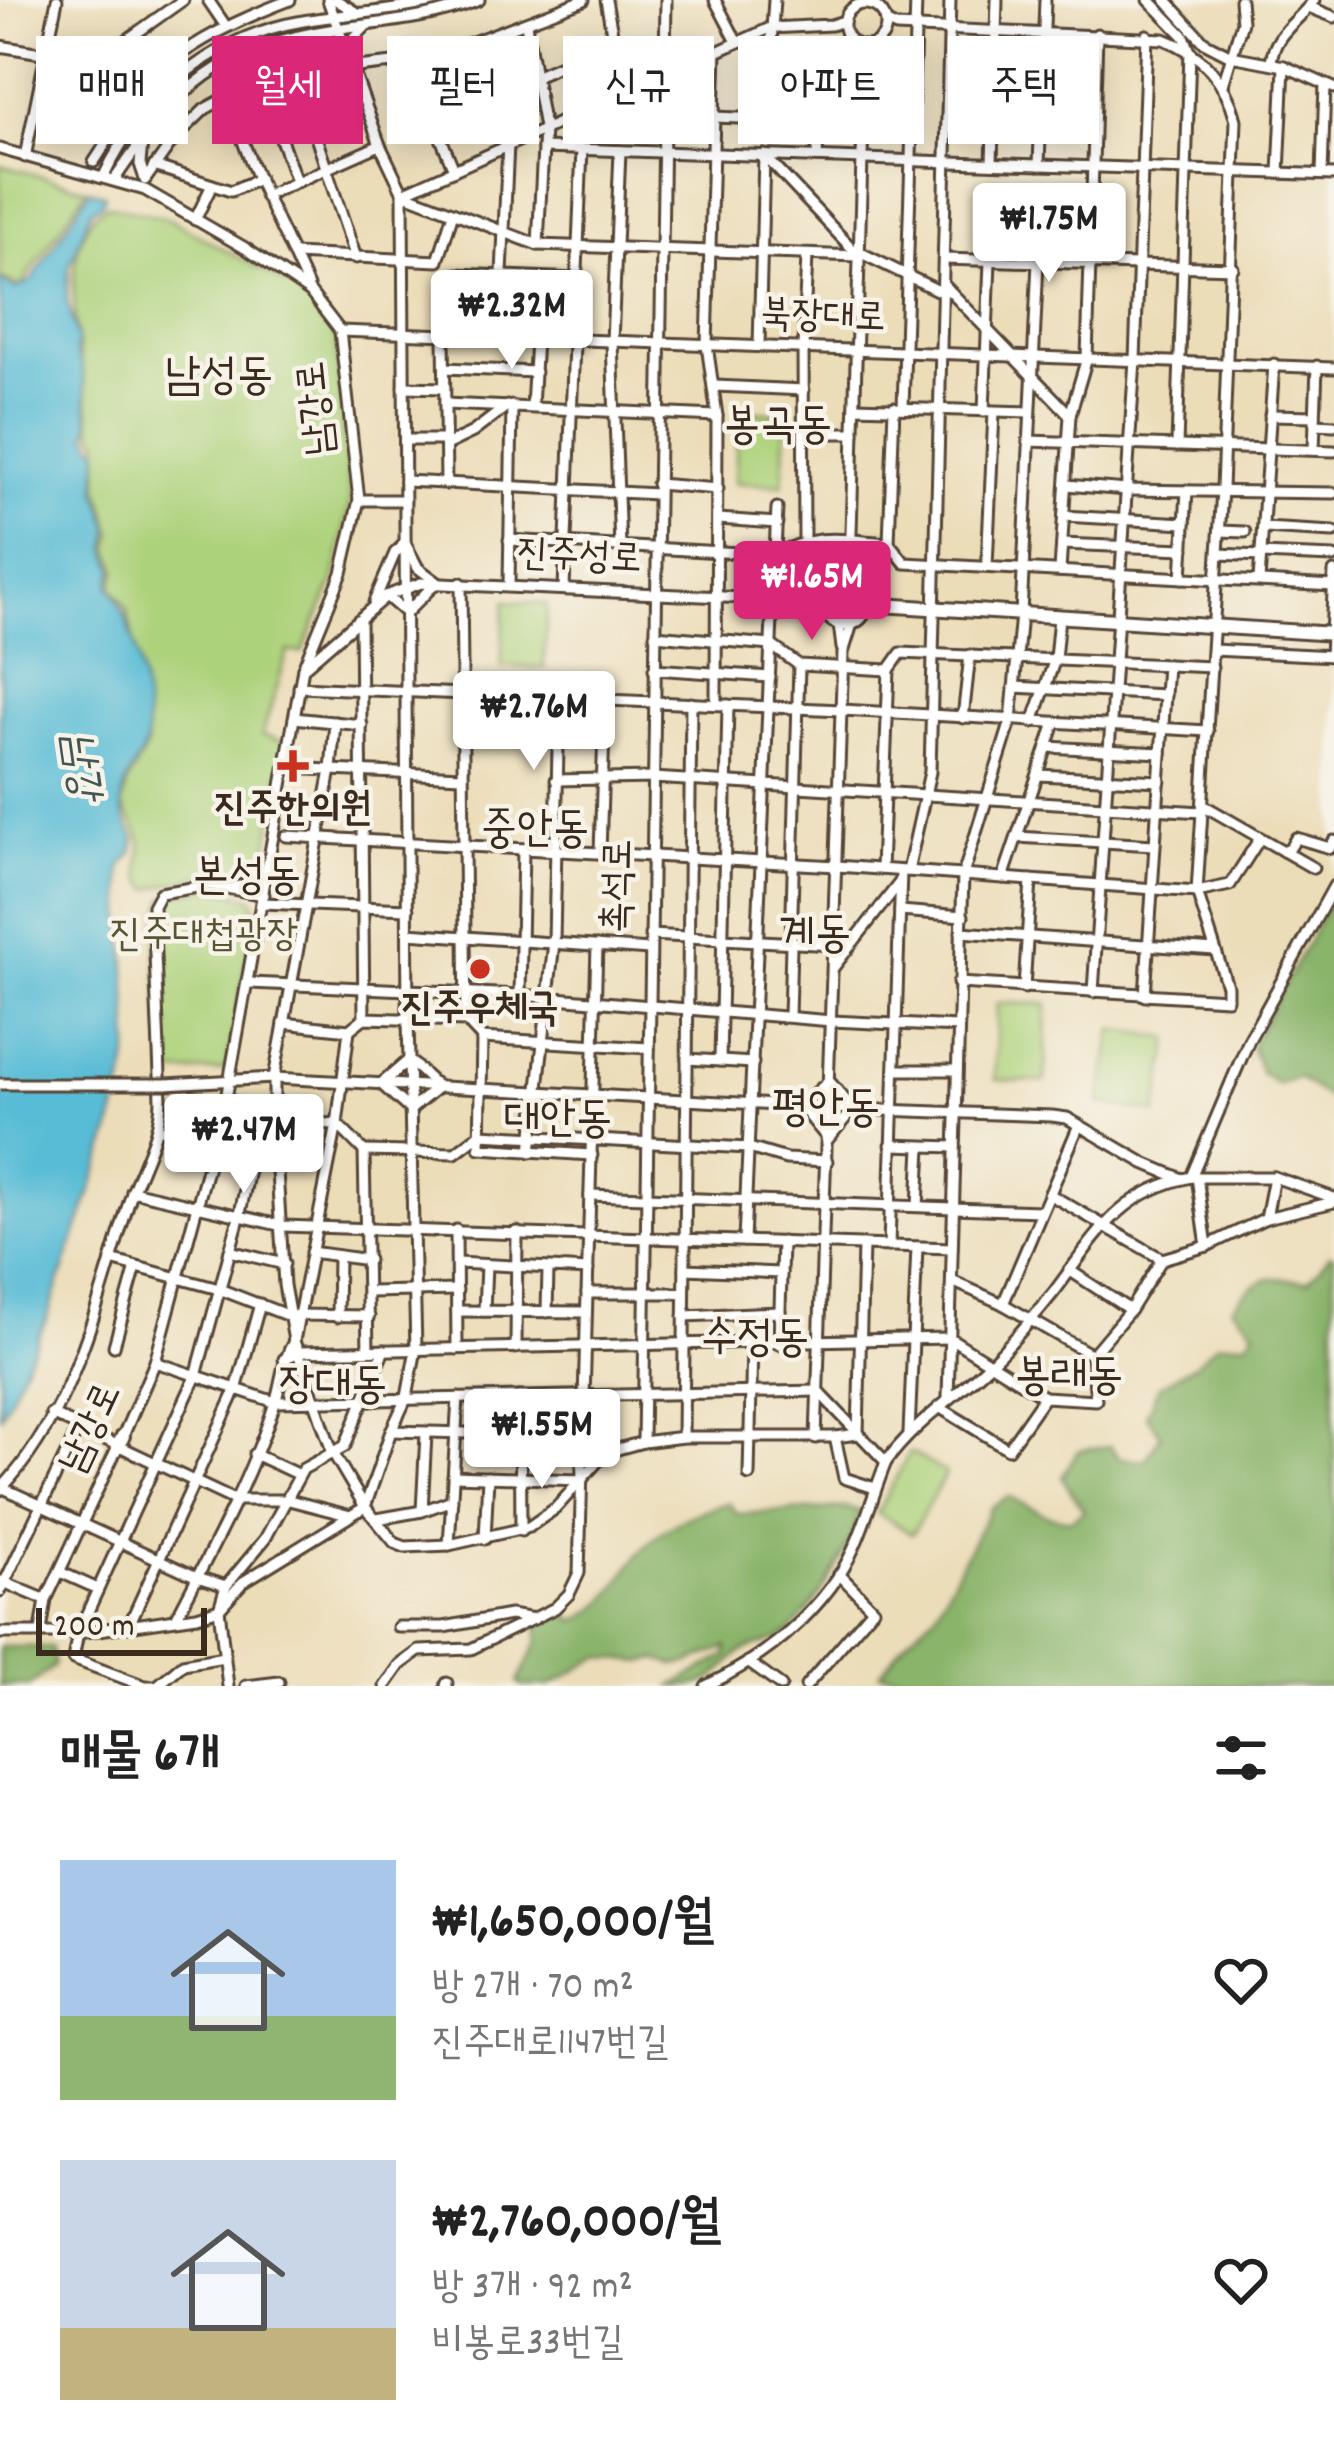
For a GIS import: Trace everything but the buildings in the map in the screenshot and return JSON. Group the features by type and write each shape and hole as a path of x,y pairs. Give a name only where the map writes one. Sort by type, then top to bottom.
{"main road":[{"path":"866,604 845,624 825,603 848,583 866,604 1332,634"}],"street":[{"path":"50,36 57,0"},
{"path":"208,0 225,25"},
{"path":"188,52 225,25 290,0"},
{"path":"329,0 359,14"},
{"path":"110,178 114,156 154,101 190,68 256,34 308,20 329,0"},
{"path":"329,0 342,36"},
{"path":"302,36 359,14 442,0"},
{"path":"308,20 368,26 429,16 479,0"},
{"path":"491,36 584,0"},
{"path":"606,0 613,36"},
{"name":"촉석로","path":"665,36 666,0"},
{"path":"716,0 737,42"},
{"path":"770,36 774,0"},
{"path":"916,0 904,352 889,543 905,563 1334,586"},
{"path":"889,1246 903,874 927,796 932,716 950,0"},
{"path":"992,163 998,0"},
{"path":"1039,165 1045,0"},
{"path":"958,983 1227,999 1197,892 1219,554 1236,120 1223,85 1149,0"},
{"path":"543,148 1328,174 1330,86 1271,62 1231,56 1204,42 1166,0"},
{"path":"1223,85 1242,22 1240,0"},
{"path":"848,36 844,25 850,10 866,2 883,13 889,28"},
{"path":"132,36 177,3"},
{"path":"1271,62 1282,33 1312,4 1334,17"},
{"path":"526,24 528,36"},
{"path":"738,117 714,117 716,52 770,28 844,25"},
{"path":"353,36 368,26"},
{"path":"880,36 889,28 1147,35 1190,51"},
{"path":"310,34 322,36"},
{"path":"1060,572 1070,415 1088,358 1097,34"},
{"path":"1093,992 1135,359 1147,35"},
{"path":"0,46 36,52"},
{"path":"1177,446 1190,51"},
{"path":"1279,172 1284,66"},
{"path":"0,1633 78,1634 219,1609 243,1582 365,1507 407,1397 416,1349 416,1291 408,1020 403,193 363,95"},
{"path":"538,244 544,128 539,99"},
{"path":"145,185 175,138 212,106"},
{"path":"19,155 36,110"},
{"path":"539,130 563,120"},
{"path":"94,163 106,144"},
{"path":"110,178 137,144"},
{"path":"142,144 145,185"},
{"path":"247,144 265,196 310,292"},
{"path":"283,144 296,181"},
{"path":"318,144 356,258"},
{"path":"443,144 454,170"},
{"path":"403,193 508,144 499,338"},
{"name":"촉석로","path":"643,1442 662,144"},
{"path":"713,144 707,345 717,416 717,673 726,783 720,1061"},
{"path":"818,144 818,157"},
{"path":"848,583 862,144"},
{"path":"265,196 380,145"},
{"path":"564,588 582,149"},
{"path":"620,151 613,342 620,547"},
{"name":"남강로","path":"0,152 145,185 310,292 340,331 359,500 342,573 303,668 250,982 226,1099 179,1277 155,1362 46,1600 41,1631"},
{"path":"759,346 764,155"},
{"path":"764,155 859,254 943,289 1070,415"},
{"path":"83,171 114,156"},
{"path":"154,166 231,190 259,179"},
{"path":"195,220 212,185"},
{"path":"403,193 538,244 859,254"},
{"path":"294,254 440,259 454,213"},
{"path":"804,539 807,255"},
{"path":"944,259 1233,268"},
{"path":"987,566 991,261"},
{"path":"944,1402 950,1338 963,875 1011,721 1021,614 1038,262"},
{"path":"446,484 445,368 457,274 577,279"},
{"path":"455,303 576,309"},
{"name":"북장대로","path":"340,331 1334,368"},
{"path":"532,407 536,339"},
{"path":"1259,581 1274,364"},
{"path":"1314,450 1317,366"},
{"path":"445,368 535,372"},
{"path":"404,387 445,388"},
{"path":"715,389 804,390"},
{"path":"445,404 717,416"},
{"path":"404,440 446,442 509,406"},
{"path":"508,585 509,406"},
{"path":"855,407 1030,412"},
{"path":"1270,415 1334,425"},
{"path":"806,433 854,434"},
{"path":"1028,441 1334,451"},
{"path":"405,481 568,492 718,489"},
{"path":"1066,484 1127,490 1334,493"},
{"path":"1182,578 1187,490"},
{"path":"359,500 405,500"},
{"path":"744,1241 777,508"},
{"path":"1064,516 1185,523"},
{"path":"718,519 777,523"},
{"path":"1264,528 1334,532"},
{"path":"1220,530 1245,532"},
{"path":"509,540 775,555 804,539 889,543"},
{"path":"405,543 418,568 437,582 406,613"},
{"path":"371,607 395,553 405,543"},
{"path":"1062,544 1184,549"},
{"path":"1219,554 1334,557"},
{"path":"1213,650 1332,656 1334,572"},
{"name":"진주성로","path":"303,668 386,596 437,582 825,603"},
{"path":"461,583 466,1021 482,1038 480,1148 592,1155"},
{"path":"386,596 406,613"},
{"path":"326,611 329,636 337,639"},
{"path":"1033,722 1055,659 1059,616"},
{"path":"360,619 364,1018"},
{"path":"816,1438 845,624"},
{"path":"655,635 771,645 799,665 889,670"},
{"path":"880,869 889,670 901,653 1212,667"},
{"path":"963,718 970,656"},
{"path":"1144,996 1167,664"},
{"path":"789,1016 799,665"},
{"path":"654,669 770,676"},
{"path":"299,687 769,706 1208,731"},
{"path":"1014,687 1165,695"},
{"path":"532,1152 554,941 559,698"},
{"path":"600,853 605,700"},
{"path":"683,1437 692,703"},
{"path":"294,718 362,725"},
{"path":"335,722 331,770 274,1078 274,1122 284,1264 297,1346 332,1450 365,1507 395,1543 405,1547 449,1545 521,1531 556,1508 599,1460 643,1442 857,1434"},
{"path":"1003,878 1055,723"},
{"path":"1047,747 1161,753"},
{"path":"287,768 462,776"},
{"path":"1038,775 1160,782"},
{"path":"556,780 653,778 1106,807 1203,808 1313,868"},
{"path":"277,825 286,836"},
{"path":"273,845 286,836 407,842 1197,892 1230,885 1260,838"},
{"path":"1017,837 1154,845"},
{"path":"1283,851 1296,838 1330,848 1334,841"},
{"path":"520,994 524,848"},
{"path":"226,1586 1,1490 26,1460 86,1342 132,1191 157,1128 161,1099 153,906 160,893 255,882 270,859"},
{"path":"833,968 903,874"},
{"path":"1024,988 1031,880"},
{"path":"1207,1246 1190,1178 1221,1115 1249,1040 1334,886"},
{"path":"221,887 305,906 408,909"},
{"path":"1203,912 1216,890"},
{"path":"900,911 963,916"},
{"path":"962,932 1216,950"},
{"path":"408,933 650,950"},
{"path":"650,934 834,945"},
{"path":"385,1686 400,1665 419,1651 464,1651 555,1608 569,1594 579,1573 597,946"},
{"path":"250,982 520,994 958,1027"},
{"path":"293,1316 317,1227 349,1030 364,1018 466,1021"},
{"path":"284,1023 349,1030"},
{"path":"482,1038 649,1048"},
{"path":"687,1059 753,1063"},
{"path":"381,1084 409,1060"},
{"path":"409,1060 437,1087"},
{"path":"895,1070 956,1070"},
{"path":"0,1084 166,1084 274,1078 1052,1116 1067,1118 1144,1163 1190,1178 1274,1177 1334,1200"},
{"path":"801,1106 829,1081"},
{"path":"829,1081 853,1109"},
{"path":"381,1084 410,1110"},
{"path":"410,1110 437,1087"},
{"path":"226,1099 250,1116 264,1134"},
{"path":"801,1106 828,1139"},
{"path":"828,1139 853,1109"},
{"path":"274,1122 337,1124 364,1151 455,1154 480,1134 749,1148 786,1159 827,1161"},
{"path":"224,1657 183,1664 157,1686 73,1659 78,1634 196,1376 253,1151 274,1122"},
{"path":"1003,1304 1079,1125"},
{"path":"157,1128 214,1144"},
{"path":"891,1145 955,1147"},
{"path":"918,1206 921,1147"},
{"path":"364,1151 368,1350"},
{"path":"1265,1218 1274,1177"},
{"path":"706,1686 788,1636 839,1574 886,1462 909,1435 989,1364 1103,1225 1125,1204 1190,1178"},
{"path":"132,1191 283,1226 952,1248"},
{"path":"1049,1194 1162,1259"},
{"path":"590,1195 1041,1211"},
{"path":"176,1618 254,1454 275,1402 284,1359 297,1346 384,1350 950,1338 1044,1397 1096,1400 1092,1355 1130,1310 1162,1259 1207,1246 1265,1218 1334,1200"},
{"path":"457,1230 457,1349"},
{"path":"516,1348 517,1232"},
{"path":"779,1344 782,1242"},
{"path":"857,1434 863,1245"},
{"path":"909,1435 917,1246"},
{"path":"230,1251 284,1264"},
{"path":"311,1252 368,1260"},
{"path":"337,1317 338,1256"},
{"path":"111,1260 219,1289 293,1316 369,1316"},
{"path":"457,1263 588,1270"},
{"path":"484,1311 486,1265"},
{"path":"114,1346 136,1267"},
{"path":"547,1312 548,1269"},
{"path":"685,1269 781,1273"},
{"path":"1070,1270 1130,1310"},
{"path":"952,1281 1092,1355"},
{"path":"369,1292 457,1290"},
{"path":"587,1293 684,1294"},
{"path":"129,1625 236,1390 260,1304"},
{"path":"457,1311 586,1312"},
{"path":"684,1316 780,1312"},
{"path":"749,1475 752,1343"},
{"path":"228,1686 219,1609 226,1586 266,1539 299,1475 345,1446 384,1350"},
{"path":"155,1362 275,1402 818,1391 886,1462"},
{"path":"520,1397 521,1531"},
{"path":"944,1402 1008,1449 1044,1397"},
{"path":"449,1545 458,1398"},
{"path":"386,1399 398,1419"},
{"path":"52,1414 121,1441 234,1499 289,1500 353,1514"},
{"path":"46,1600 2,1585 79,1427"},
{"path":"391,1431 584,1436"},
{"path":"422,1511 426,1434"},
{"path":"835,1437 844,1478 875,1488"},
{"path":"254,1454 299,1475"},
{"path":"453,1475 582,1480"},
{"path":"484,1539 488,1477"},
{"path":"376,1519 452,1501"},
{"path":"60,1572 98,1589"},
{"path":"806,1686 873,1609 839,1574"},
{"path":"398,1628 444,1627 510,1615 534,1619"},
{"path":"748,1662 781,1686"},
{"path":"247,1686 279,1682"}],"green space":[{"path":"0,165 87,189 20,287 0,277"},
{"path":"107,205 169,219 302,292 335,335 350,502 334,581 302,653 288,651 262,735 287,742 264,865 251,882 198,877 150,889 140,872 140,837 122,805 147,746 141,679 127,609 112,586 117,569 109,547 113,534 99,487 99,440 93,434 74,310 78,247 89,222"},
{"path":"738,410 786,414 783,485 735,483"},
{"path":"505,601 547,604 544,668 501,666"},
{"name":"진주대첩광장","path":"209,888 253,898 256,909 227,1066 167,1074 157,958 160,914 165,897"},
{"path":"1334,894 1334,1103 1298,1077 1277,1084 1261,1073 1251,1046"},
{"path":"997,1003 1047,1004 1045,1082 995,1080"},
{"path":"1113,1029 1170,1038 1157,1113 1100,1104"},
{"path":"1334,1256 1334,1686 914,1686 911,1677 880,1673 934,1615 991,1507 1009,1497 1049,1516 1070,1520 1084,1511 1062,1477 1078,1451 1110,1446 1119,1458 1145,1460 1161,1435 1146,1415 1159,1386 1194,1365 1218,1343 1247,1342 1255,1330 1232,1307 1250,1289 1265,1280 1308,1281"},
{"path":"910,1452 946,1473 912,1534 877,1513"},
{"path":"729,1503 737,1514 861,1511 829,1580 791,1629 742,1651 716,1676 696,1685 673,1686 727,1655 727,1647 673,1665 656,1659 600,1657 549,1686 518,1682 539,1641 538,1626 564,1612 575,1621 590,1613 660,1533"},
{"path":"0,1647 51,1647 55,1665 29,1686 0,1686"}],"water":[{"name":"남강","path":"90,190 105,195 91,210 69,267 67,300 82,366 87,434 99,452 97,489 110,528 107,549 114,568 110,586 133,640 146,722 144,748 122,801 135,838 132,854 121,867 130,1045 109,1138 47,1318 0,1418 0,280 16,289 32,280"}],"waterway":[{"path":"1177,0 1213,37 1229,45"}],"place":[{"name":"진주한의원","path":"293,766"},
{"name":"진주우체국","path":"480,969"}],"district":[{"name":"남성동","path":"219,379"},
{"name":"봉곡동","path":"778,428"},
{"name":"중안동","path":"535,832"},
{"name":"본성동","path":"247,879"},
{"name":"계동","path":"815,937"},
{"name":"평안동","path":"826,1111"},
{"name":"대안동","path":"558,1122"},
{"name":"수정동","path":"755,1341"},
{"name":"봉래동","path":"1069,1379"},
{"name":"장대동","path":"333,1388"}]}
